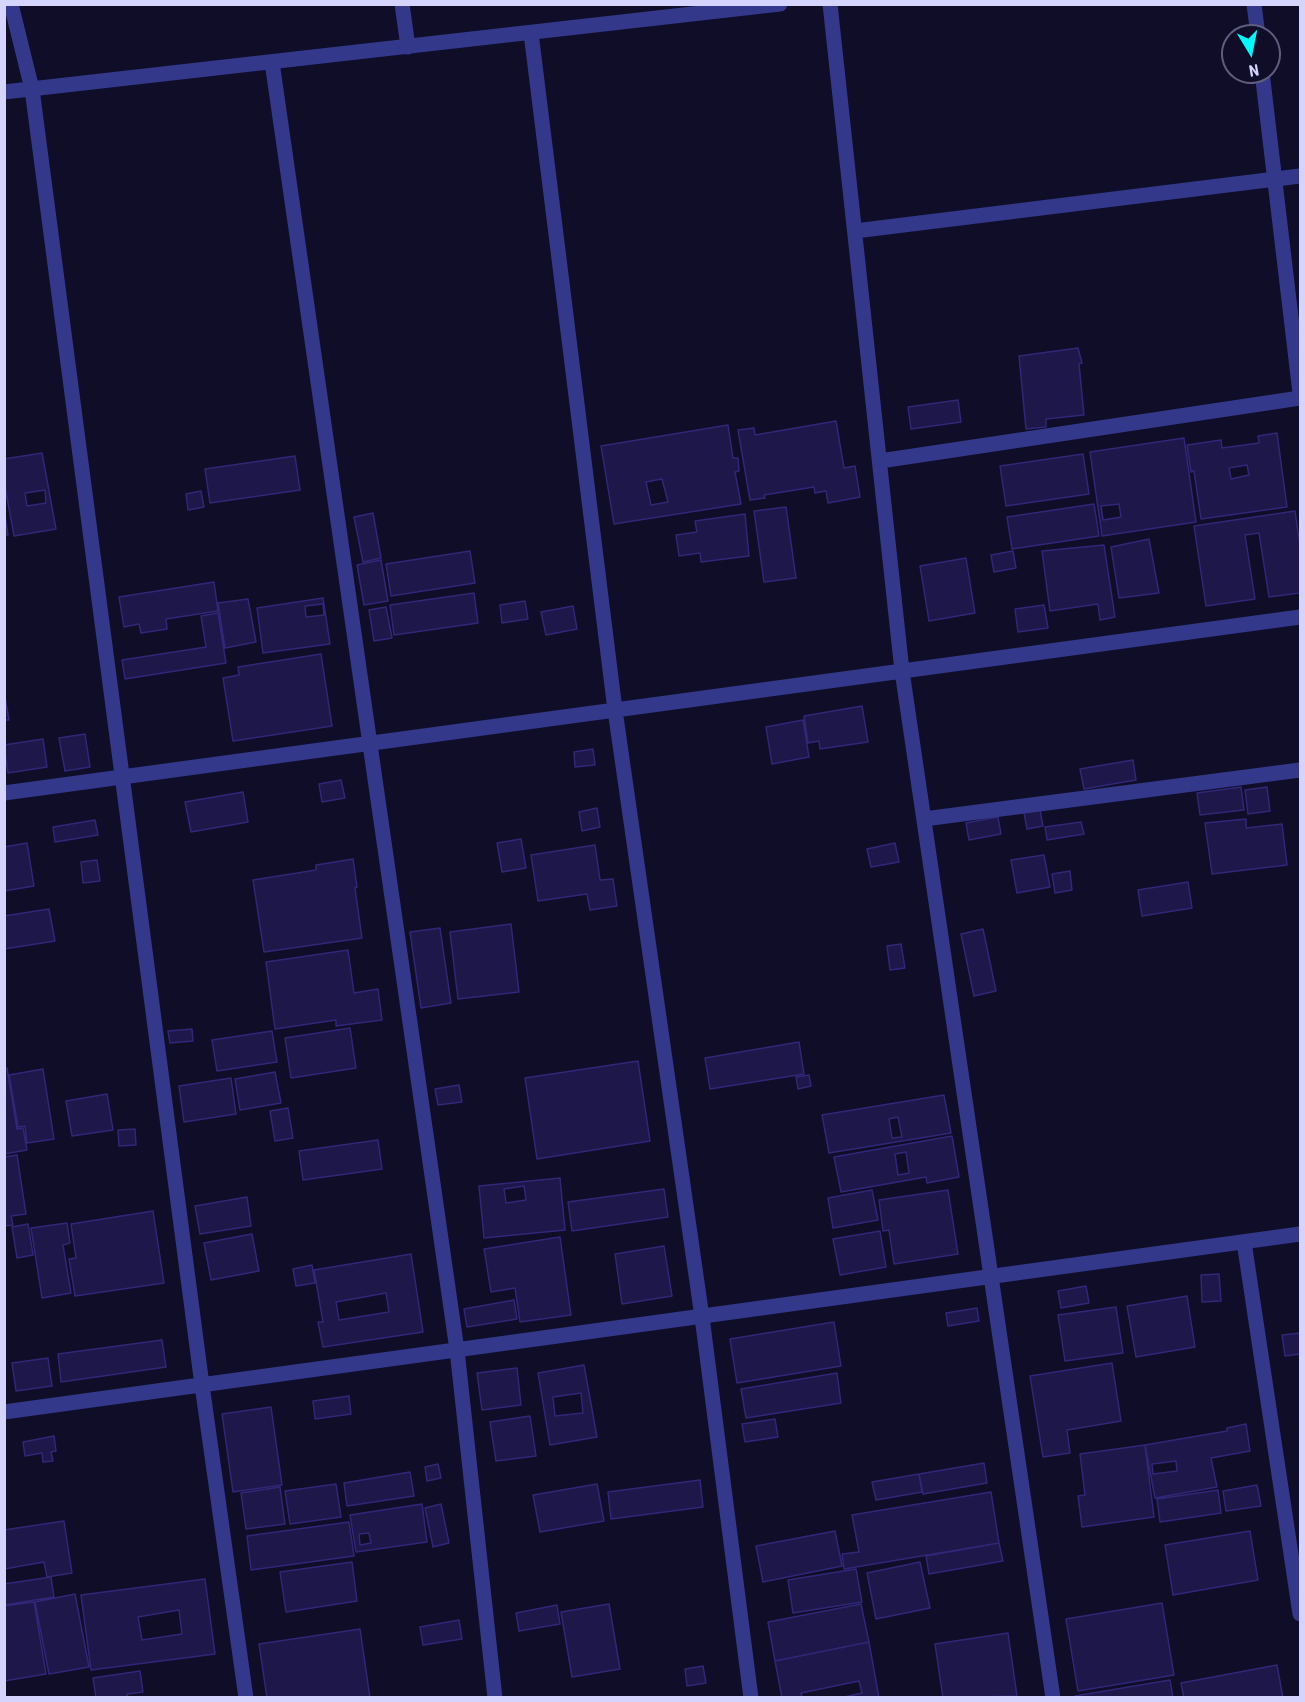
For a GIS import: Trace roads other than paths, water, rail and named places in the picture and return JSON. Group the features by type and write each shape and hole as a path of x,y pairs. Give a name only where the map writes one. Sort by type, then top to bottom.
{"street":[{"path":"11,4 32,89 202,1385 246,1698"},
{"path":"402,4 408,46"},
{"path":"4,92 780,4"},
{"path":"830,4 902,670 1053,1698"},
{"path":"1254,4 1256,24"},
{"path":"531,33 615,710 702,1317 751,1698"},
{"path":"272,62 457,1350 495,1698"},
{"path":"1263,84 1300,393"},
{"path":"855,231 1300,176"},
{"path":"880,461 1300,398"},
{"path":"4,793 1300,617"},
{"path":"924,819 1300,770"},
{"path":"4,1412 1300,1234"},
{"path":"1244,1242 1300,1614"}]}
